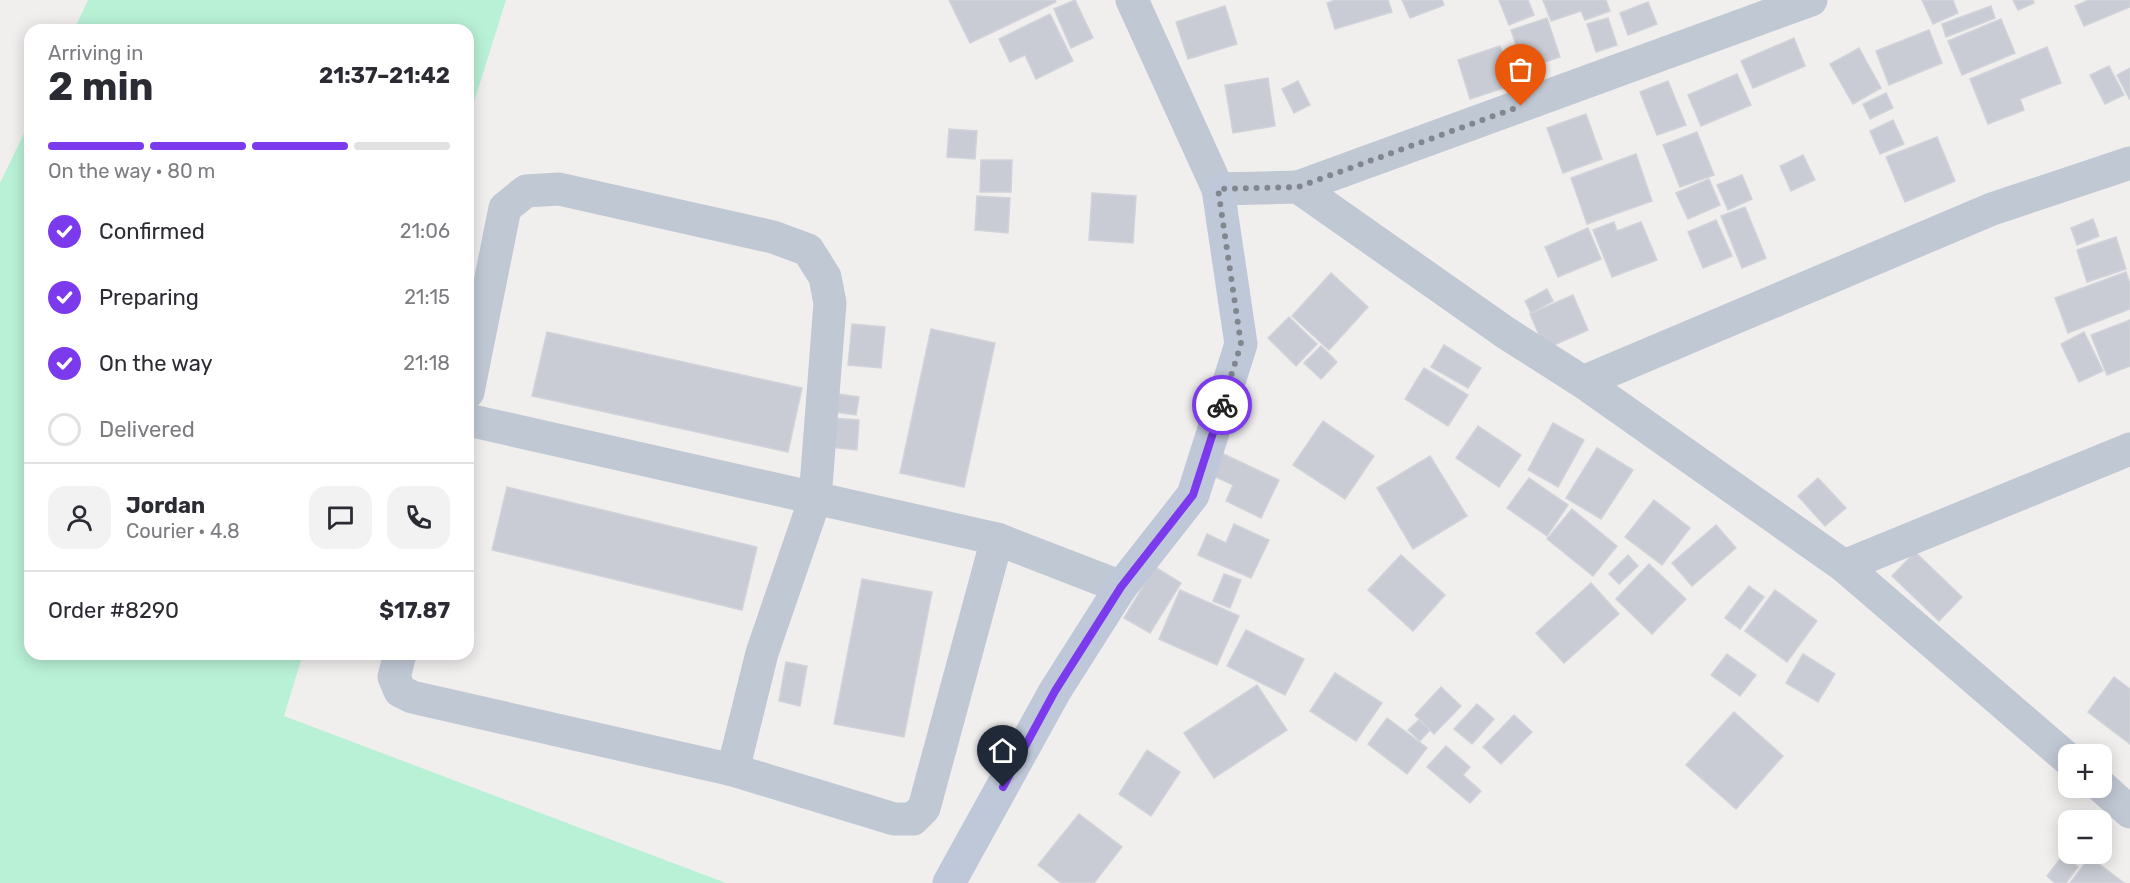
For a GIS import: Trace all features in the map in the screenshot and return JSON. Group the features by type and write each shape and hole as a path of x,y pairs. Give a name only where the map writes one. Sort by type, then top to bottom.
{"street":[{"path":"949,883 1055,691 1121,587 1193,495 1241,344 1218,189 1132,0"},
{"path":"1218,189 1298,187 1811,0"},
{"path":"1583,382 1992,208 2130,163"},
{"path":"1298,187 1506,333 1583,382 1844,566 2058,750"},
{"path":"474,362 505,208 526,191 559,189 773,237 808,250 825,277 830,303 815,499 762,653 733,770"},
{"path":"474,421 997,539 1121,587"},
{"path":"1844,566 2130,449"},
{"path":"398,660 394,677 400,691 412,697 733,770 894,819 913,819 924,808 997,539"},
{"path":"2112,796 2130,812"}],"green space":[{"path":"88,0 506,0 474,102 474,24 77,24"},
{"path":"24,133 24,660 301,660 284,716 726,883 0,883 0,183"}],"building":[{"path":"949,0 1055,0 1056,2 970,43"},
{"path":"1075,0 1093,38 1071,48 1054,9"},
{"path":"1335,0 1388,0 1392,12 1335,29 1327,3"},
{"path":"1402,0 1442,0 1444,5 1410,18"},
{"path":"1499,0 1528,0 1534,15 1509,25"},
{"path":"1543,0 1606,0 1610,11 1585,20 1581,11 1551,21"},
{"path":"1922,0 1953,0 1958,13 1933,24"},
{"path":"2013,0 2033,0 2034,3 2018,10"},
{"path":"2089,0 2130,0 2130,7 2084,26 2075,6"},
{"path":"1648,2 1657,24 1628,35 1620,13"},
{"path":"1225,6 1237,44 1188,59 1176,22"},
{"path":"1991,6 1995,18 1946,37 1942,24"},
{"path":"1050,14 1073,61 1036,79 1025,55 1010,62 999,39"},
{"path":"1547,18 1560,57 1524,69 1511,30"},
{"path":"1608,18 1617,45 1596,52 1587,24"},
{"path":"2001,19 2015,53 1962,75 1948,41"},
{"path":"1929,30 1942,63 1889,85 1876,51"},
{"path":"1794,38 1805,66 1753,88 1741,61"},
{"path":"1500,46 1513,85 1470,99 1458,60"},
{"path":"2047,47 2061,83 2020,99 2024,110 1988,124 1970,79"},
{"path":"1859,48 1881,88 1853,104 1830,64"},
{"path":"2109,66 2124,95 2105,104 2090,75"},
{"path":"2130,68 2130,100 2117,75"},
{"path":"1737,74 1751,105 1701,126 1688,95"},
{"path":"1268,78 1275,126 1233,133 1225,85"},
{"path":"1298,81 1310,105 1294,113 1282,89"},
{"path":"1668,81 1686,125 1657,135 1640,92"},
{"path":"1886,93 1893,108 1870,119 1863,104"},
{"path":"1586,114 1602,159 1563,173 1547,128"},
{"path":"1893,120 1904,144 1880,154 1870,131"},
{"path":"949,129 977,131 975,159 947,157"},
{"path":"1697,132 1714,175 1680,187 1663,145"},
{"path":"1937,137 1955,181 1905,202 1886,157"},
{"path":"1636,154 1652,201 1587,224 1571,178"},
{"path":"1803,155 1815,180 1791,191 1780,166"},
{"path":"981,160 1012,160 1011,192 980,192"},
{"path":"1742,175 1752,199 1728,210 1717,185"},
{"path":"1709,179 1720,205 1688,219 1676,193"},
{"path":"1092,193 1136,196 1133,243 1089,240"},
{"path":"977,196 1010,198 1008,233 975,230"},
{"path":"1745,207 1766,258 1742,268 1721,216"},
{"path":"2093,219 2099,236 2077,245 2071,228"},
{"path":"1716,220 1732,256 1703,268 1688,232"},
{"path":"1614,222 1617,231 1641,222 1657,260 1612,277 1593,230"},
{"path":"1588,228 1601,259 1558,277 1545,247"},
{"path":"2116,237 2126,269 2087,282 2077,250"},
{"path":"2126,272 2130,284 2130,309 2068,333 2055,298"},
{"path":"1331,273 1368,307 1329,350 1292,316"},
{"path":"1547,289 1553,301 1531,313 1525,301"},
{"path":"1573,295 1588,330 1545,349 1530,314"},
{"path":"1289,317 1317,344 1296,366 1268,338"},
{"path":"2130,320 2130,366 2107,375 2091,335"},
{"path":"852,324 885,327 881,368 848,365"},
{"path":"931,329 995,343 964,487 900,473"},
{"path":"547,332 802,388 788,452 532,396"},
{"path":"2084,332 2103,371 2079,382 2061,344"},
{"path":"1444,345 1481,368 1468,388 1431,367"},
{"path":"1321,346 1337,362 1321,379 1304,363"},
{"path":"1424,368 1468,395 1448,426 1405,399"},
{"path":"838,394 859,397 856,415 835,412"},
{"path":"831,418 859,420 857,450 828,447"},
{"path":"1323,421 1374,456 1345,499 1293,465"},
{"path":"1553,423 1584,440 1558,487 1528,470"},
{"path":"1478,426 1521,455 1499,487 1456,458"},
{"path":"1597,448 1633,470 1601,519 1566,498"},
{"path":"1217,451 1279,480 1261,518 1226,501 1233,485 1207,473"},
{"path":"1430,456 1467,516 1413,549 1377,488"},
{"path":"1529,478 1568,505 1547,536 1507,508"},
{"path":"1818,478 1846,508 1825,526 1798,496"},
{"path":"507,487 757,547 742,610 492,550"},
{"path":"1654,500 1690,528 1662,565 1625,537"},
{"path":"1572,509 1617,546 1593,576 1547,539"},
{"path":"1234,524 1269,540 1251,578 1198,555 1207,534 1226,543"},
{"path":"1716,525 1736,548 1692,586 1672,563"},
{"path":"1915,552 1962,597 1939,621 1892,576"},
{"path":"1401,555 1445,595 1413,631 1368,590"},
{"path":"1628,555 1638,566 1619,584 1609,574"},
{"path":"1649,564 1686,599 1652,634 1616,599"},
{"path":"1155,567 1181,583 1150,633 1124,618"},
{"path":"1224,574 1241,580 1230,608 1213,601"},
{"path":"862,579 932,592 904,737 834,724"},
{"path":"1591,583 1619,614 1564,663 1536,633"},
{"path":"1749,586 1764,597 1740,629 1725,618"},
{"path":"1180,590 1239,616 1217,665 1159,639"},
{"path":"1775,590 1817,621 1787,662 1745,631"},
{"path":"1246,630 1304,659 1285,695 1227,666"},
{"path":"1727,654 1756,675 1740,696 1711,675"},
{"path":"1803,654 1835,674 1818,702 1786,683"},
{"path":"786,662 807,666 800,706 779,701"},
{"path":"1335,673 1382,703 1356,741 1310,711"},
{"path":"2114,677 2130,689 2130,744 2088,712"},
{"path":"1257,685 1287,730 1214,778 1184,733"},
{"path":"1441,687 1461,706 1434,734 1415,715"},
{"path":"1477,704 1494,719 1472,744 1454,729"},
{"path":"1734,712 1783,756 1736,809 1686,765"},
{"path":"1514,715 1532,732 1501,764 1483,747"},
{"path":"1387,718 1427,748 1407,774 1368,744"},
{"path":"1419,720 1430,730 1420,741 1408,730"},
{"path":"1446,746 1470,767 1463,775 1481,791 1470,803 1427,767"},
{"path":"1147,750 1180,772 1151,816 1119,794"},
{"path":"1079,814 1122,847 1094,883 1061,883 1038,865"},
{"path":"2058,862 2058,864 2074,864 2078,867 2066,883 2055,883 2047,876"},
{"path":"2085,864 2099,864 2124,883 2070,883"}],"way so far":[{"path":"1222,405 1241,344 1218,189 1298,187 1521,106"}],"route":[{"path":"1003,787 1055,691 1121,587 1193,495 1222,405"}]}
